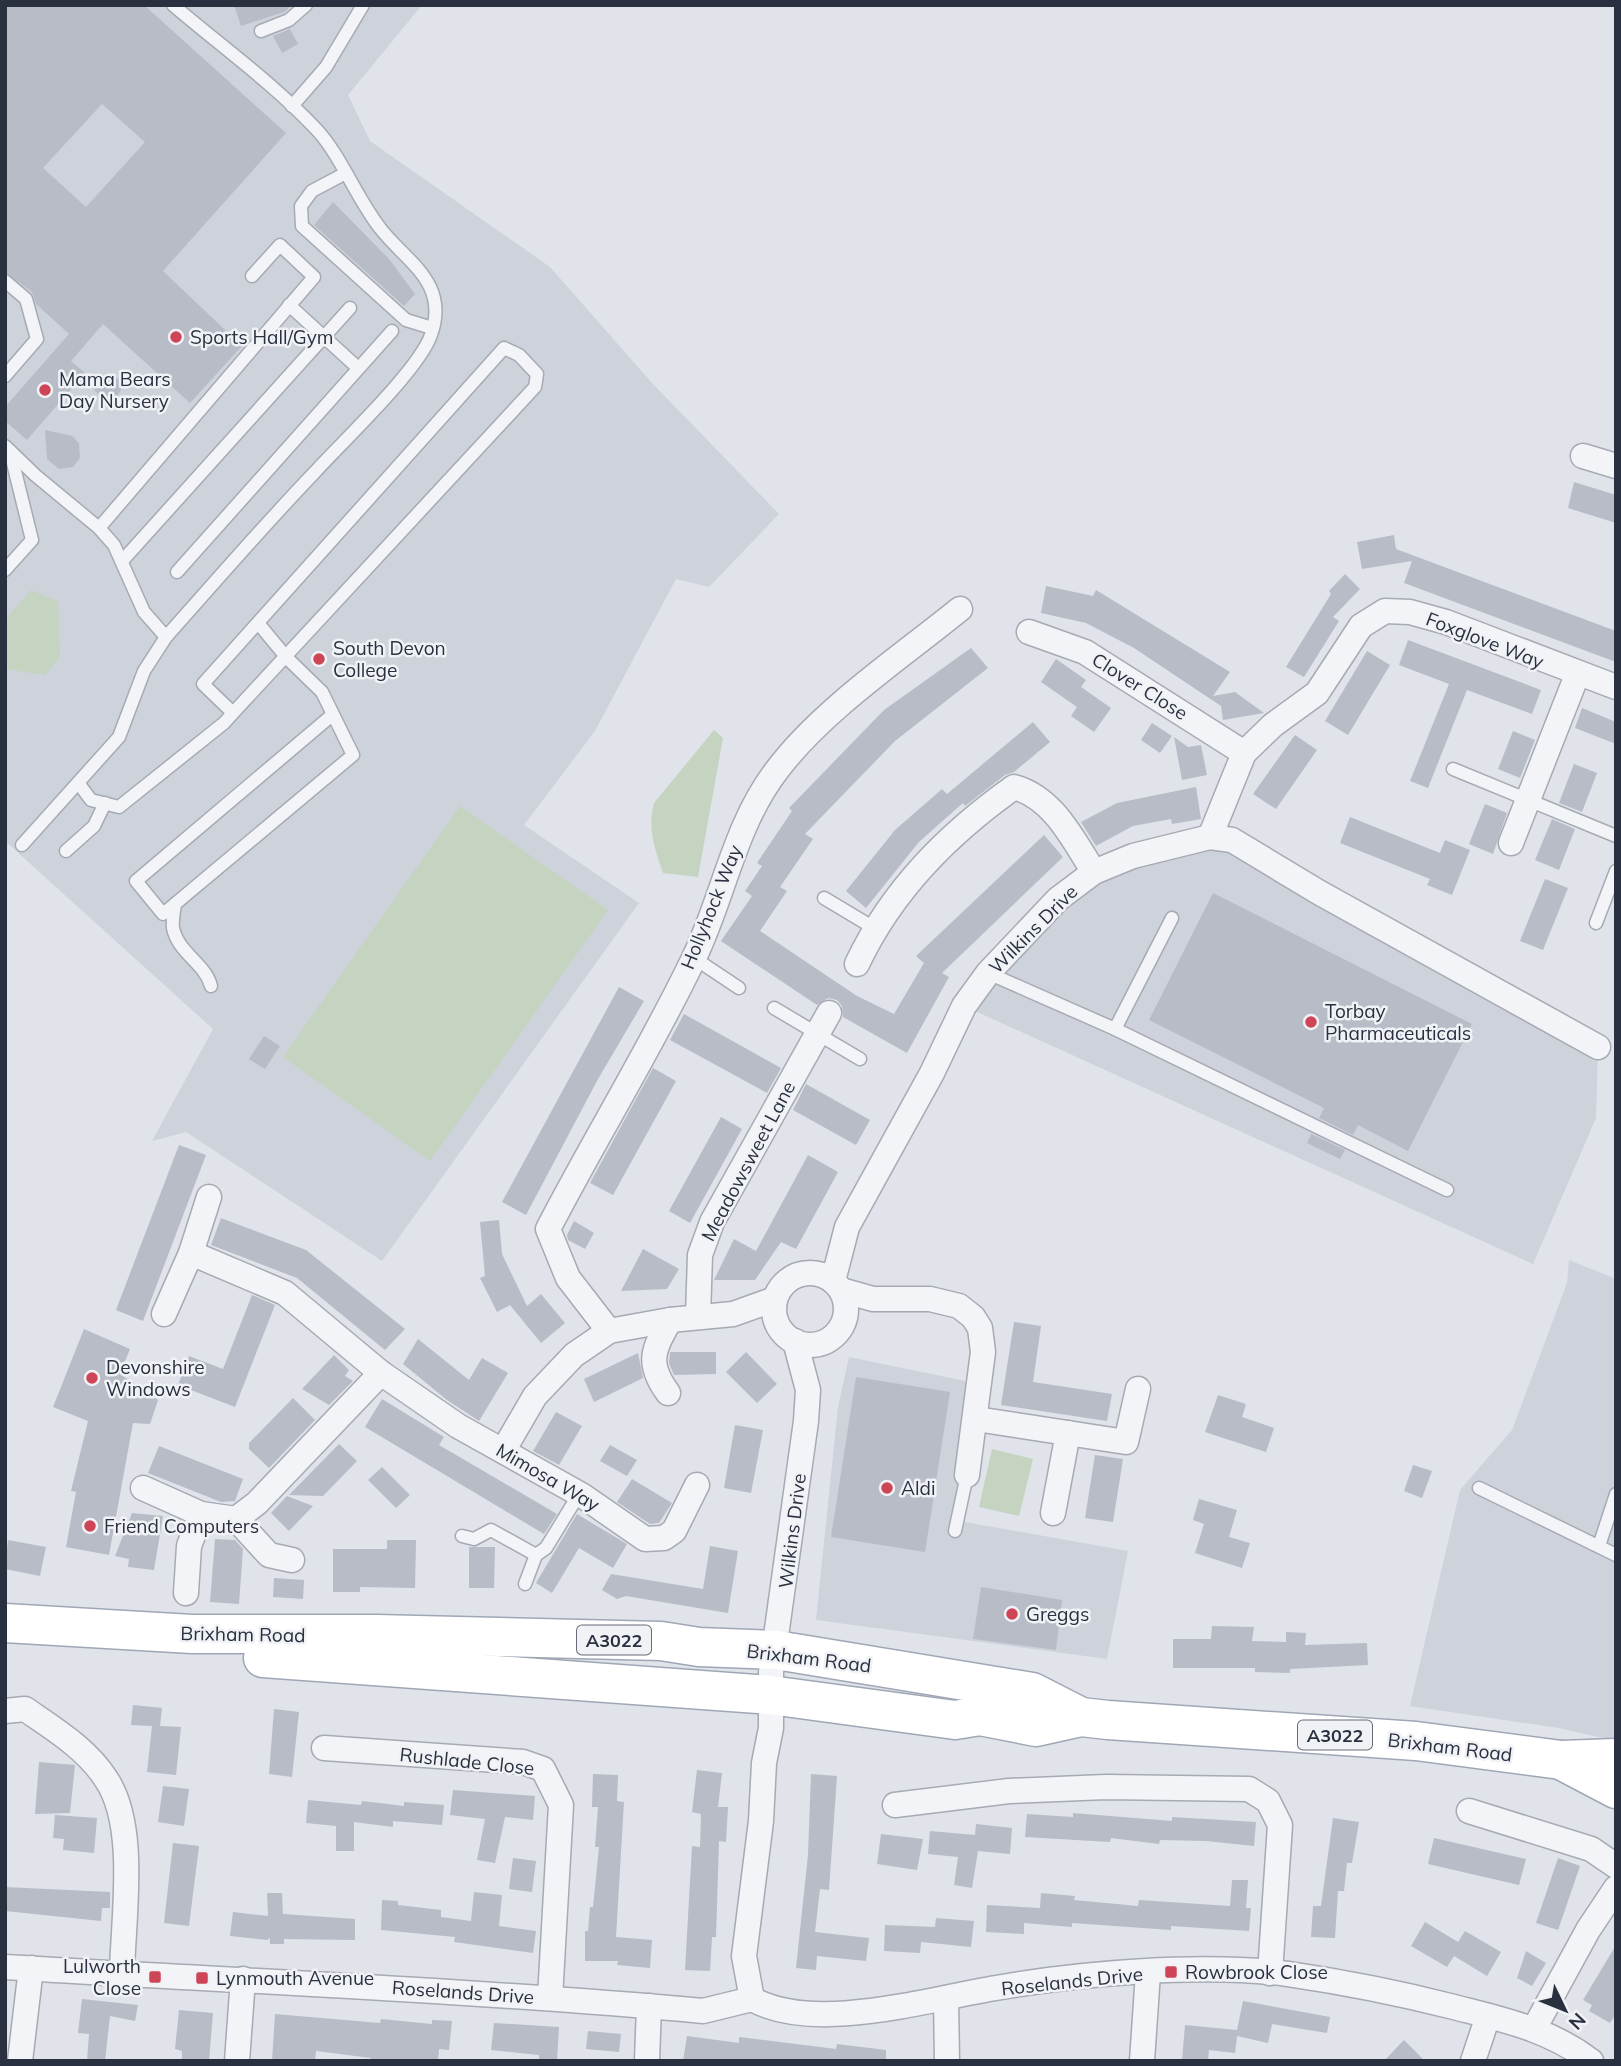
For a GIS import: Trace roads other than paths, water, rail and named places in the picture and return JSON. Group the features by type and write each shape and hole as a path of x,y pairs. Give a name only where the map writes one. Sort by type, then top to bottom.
{"main road":[{"name":"Brixham Road","path":"5,1623 179,1633 376,1634 661,1641 699,1647 772,1673"},
{"name":"Brixham Road","path":"5,1647 772,1673 1032,1692 1081,1717 1175,1727 1277,1730 1416,1741 1561,1760 1616,1758"},
{"path":"772,1673 955,1697 981,1716 1037,1727 1081,1717"},
{"name":"Brixham Road","path":"1561,1760 1616,1789"}],"street":[{"path":"1583,456 1616,466"},
{"name":"Hollyhock Way","path":"609,1331 568,1278 548,1228 694,958 744,824 760,793 779,766 834,711 960,609"},
{"name":"Foxglove Way","path":"1244,753 1273,725 1317,693 1361,626 1385,611 1410,612 1446,622 1577,675 1616,687"},
{"name":"Clover Close","path":"1029,632 1085,653 1244,753"},
{"path":"1511,843 1577,675"},
{"path":"1244,753 1210,836 1232,840 1262,855 1320,893 1598,1047"},
{"path":"858,964 874,928 907,881 945,843 1014,787 1027,791 1056,814 1094,872"},
{"name":"Wilkins Drive","path":"808,1390 786,1334 773,1314 775,1299 784,1284 802,1274 846,1227 932,1073 964,1006 988,973 1058,899 1094,872 1133,856 1210,836"},
{"name":"Meadowsweet Lane","path":"698,1317 700,1255 712,1222 829,1013"},
{"path":"164,1314 191,1253 209,1197"},
{"name":"Wilkins Drive","path":"772,1673 808,1390 846,1306 837,1285 846,1227"},
{"name":"Mimosa Way","path":"191,1253 285,1293 381,1373 458,1426 579,1494 645,1539 664,1538 674,1531 697,1485"},
{"path":"802,1274 821,1274 837,1285 873,1299 930,1299 959,1306 973,1317 980,1328 983,1352 967,1475"},
{"path":"502,1451 535,1396 574,1355 609,1331 670,1320 733,1314 775,1299"},
{"path":"733,1314 818,1344 873,1299"},
{"path":"668,1393 657,1377 654,1348 670,1320"},
{"path":"236,1518 275,1485 381,1373"},
{"path":"976,1419 1126,1442 1138,1389"},
{"path":"1053,1513 1068,1433"},
{"path":"143,1488 201,1514 236,1518 269,1555 292,1560"},
{"path":"186,1593 189,1546 201,1514"},
{"path":"752,1999 744,1956 761,1821 764,1763 771,1728 772,1673"},
{"path":"5,1711 25,1709 68,1738 107,1779 127,1836 122,1973"},
{"name":"Rushlade Close","path":"324,1748 512,1761 543,1769 561,1805 550,1998"},
{"path":"895,1805 1009,1791 1106,1787 1249,1789 1268,1801 1280,1825 1270,1973"},
{"path":"1469,1811 1591,1849 1616,1866"},
{"path":"1535,2027 1616,1888"},
{"name":"Roselands Drive","path":"5,1967 550,1998 703,2011 752,1999 768,2008 798,2013 855,2012 1071,1978 1185,1970 1270,1973 1408,1996 1535,2027 1568,2043 1591,2061"},
{"path":"20,2061 31,1968"},
{"path":"1142,2061 1148,1973"},
{"path":"237,2061 243,1979"},
{"path":"946,1998 947,2061"},
{"path":"647,2061 649,2006"},
{"path":"1473,2061 1488,2015"}],"lane":[{"path":"22,845 119,737 144,670 166,637 379,404 418,357 432,328 434,306 428,281 410,257 382,231 319,132 173,5"},
{"path":"261,31 289,20 306,5"},
{"path":"292,106 326,67 363,5"},
{"path":"344,174 312,191 301,205 302,226 406,320 432,328"},
{"path":"99,528 314,277 280,244 252,276"},
{"path":"5,281 26,299 37,339 5,376"},
{"path":"289,305 358,368"},
{"path":"123,560 350,308"},
{"path":"177,572 392,331"},
{"path":"79,784 91,800 120,807 233,713 287,658 534,387 537,374 519,355 504,348 203,684 233,713"},
{"path":"8,448 99,528 123,560 144,612 166,637"},
{"path":"5,570 32,540 8,448"},
{"path":"258,623 287,658 322,692 331,716 353,755 163,914 136,881 331,716"},
{"path":"1453,769 1616,836"},
{"path":"66,852 94,826 105,803"},
{"path":"1596,923 1616,871"},
{"path":"824,898 874,928"},
{"path":"175,904 173,928 184,950 208,975 211,986"},
{"path":"1115,1029 1172,918"},
{"path":"694,958 739,988"},
{"path":"988,973 1115,1029 1447,1190"},
{"path":"774,1008 860,1059"},
{"path":"955,1531 967,1475"},
{"path":"1479,1488 1616,1555"},
{"path":"525,1584 536,1555 546,1548 579,1494"},
{"path":"1599,1546 1616,1494"},
{"path":"462,1536 474,1539 491,1530 536,1555"}],"place":[{"name":"Sports Hall/Gym","path":"176,337"},
{"name":"Mama Bears Day Nursery","path":"45,390"},
{"name":"South Devon College","path":"319,659"},
{"name":"Torbay Pharmaceuticals","path":"1311,1022"},
{"name":"Devonshire Windows","path":"92,1378"},
{"name":"Aldi","path":"887,1488"},
{"name":"Friend Computers","path":"90,1526"},
{"name":"Greggs","path":"1012,1614"},
{"name":"Rowbrook Close","path":"1171,1972"},
{"name":"Lulworth Close","path":"155,1977"},
{"name":"Lynmouth Avenue","path":"202,1978"}]}
